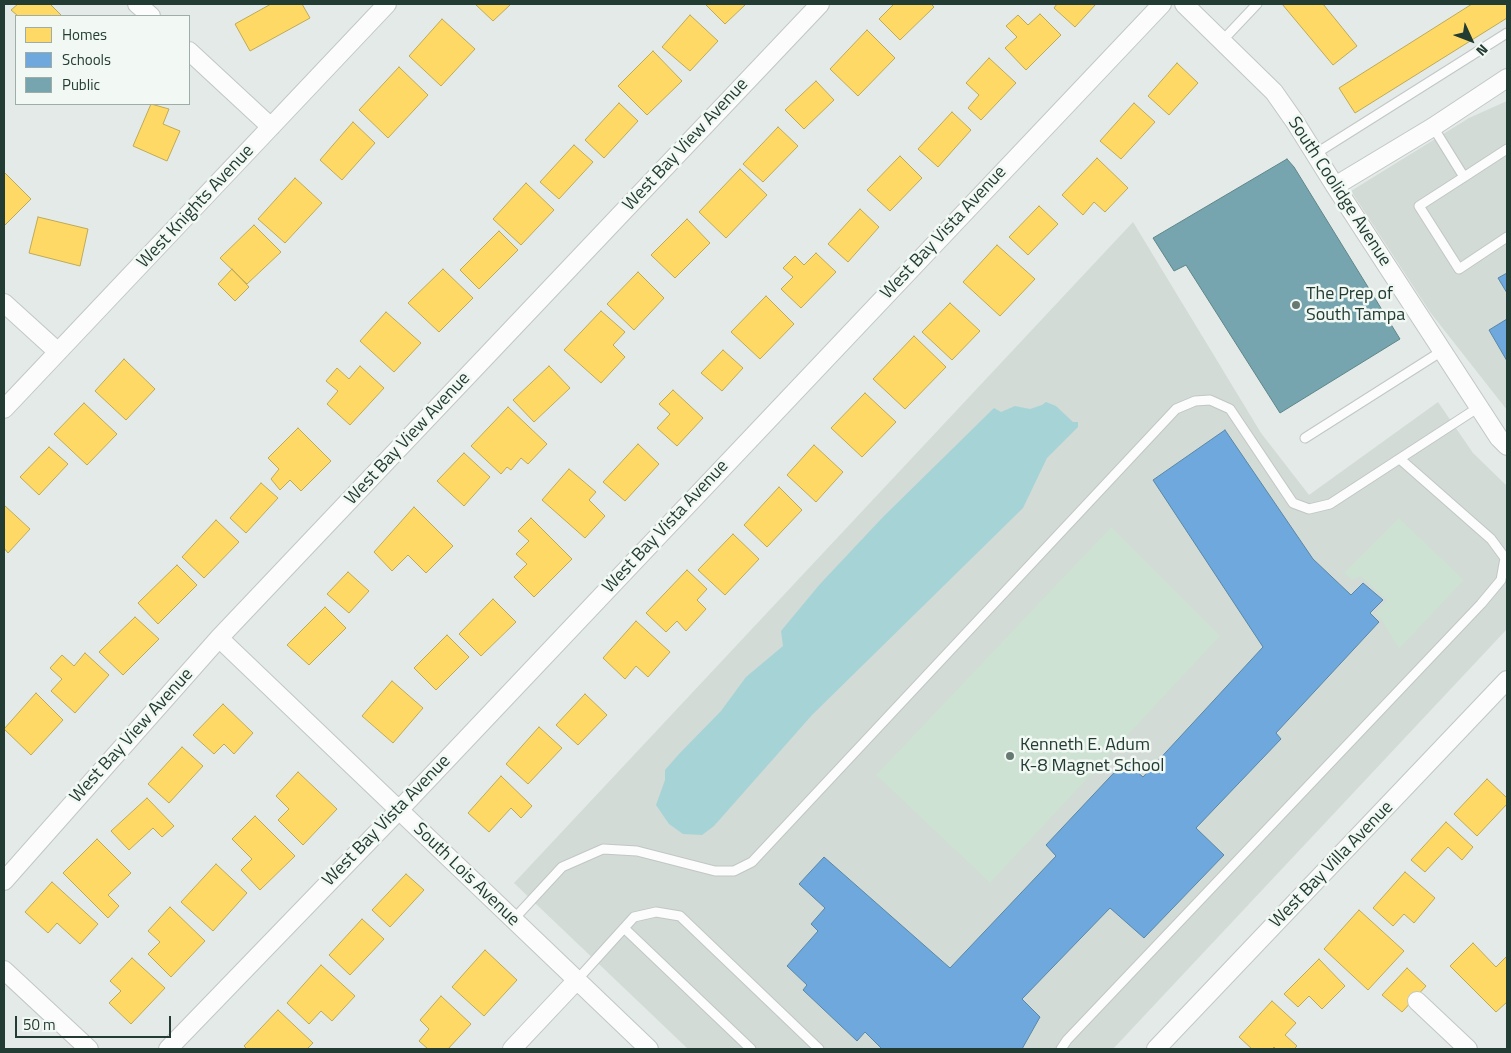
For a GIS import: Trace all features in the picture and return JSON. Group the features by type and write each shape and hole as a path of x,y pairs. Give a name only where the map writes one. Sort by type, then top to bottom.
{"street":[{"path":"138,4 150,15"},
{"name":"West Knights Avenue","path":"4,409 387,4"},
{"name":"West Bay View Avenue","path":"4,881 219,638 820,4"},
{"name":"West Bay Vista Avenue","path":"168,1049 398,810 1162,4"},
{"name":"South Coolidge Avenue","path":"1184,4 1274,92 1499,438 1507,446"},
{"path":"190,52 271,127"},
{"path":"1335,186 1433,128 1507,78"},
{"path":"4,303 58,352"},
{"name":"South Lois Avenue","path":"219,638 649,1049"},
{"name":"West Bay Villa Avenue","path":"1156,1049 1507,680"},
{"path":"4,970 89,1049"},
{"path":"512,1049 576,980"},
{"path":"1417,1001 1468,1049"}],"lane":[{"path":"1222,41 1257,4"},
{"path":"1315,154 1507,33"},
{"path":"1433,128 1464,177"},
{"path":"1507,149 1419,206 1459,269 1507,237"},
{"path":"1305,438 1442,351"},
{"path":"513,920 562,867 603,849 637,851 715,871 734,871 752,862 1176,409 1196,401 1210,400 1230,409 1293,503 1309,510 1330,504 1479,407"},
{"path":"1061,1049 1067,1040 1481,604 1501,580 1505,558 1491,538 1400,459"},
{"path":"576,980 634,917 656,912 680,916 819,1049"},
{"path":"624,928 751,1049"}],"shaded area":[{"path":"1507,101 1507,410 1430,312 1351,191 1469,118"},
{"name":"Kenneth E. Adum K-8 Magnet School","path":"1133,222 1261,433 1309,495 1438,402 1473,453 1507,486 1507,629 1113,1049 688,1049 514,883"}],"green space":[{"path":"1399,518 1464,580 1399,649 1381,619 1375,613 1387,600 1360,576 1352,580 1344,573"},
{"path":"1111,527 1220,636 990,883 876,775"}],"water":[{"path":"1046,402 1056,406 1073,422 1078,422 1078,427 1047,458 1023,508 812,715 714,826 702,835 683,834 669,824 656,805 665,780 665,770 721,711 746,677 783,646 781,631 820,584 883,517 994,408 1001,412 1015,406 1030,409"}],"building: Homes":[{"path":"18,4 50,4 61,15 17,15 11,10"},
{"path":"271,4 302,4 310,18 250,51 235,24"},
{"path":"475,4 511,4 493,21"},
{"path":"746,4 725,24 706,5"},
{"path":"894,4 931,4 934,7 900,40 879,19"},
{"path":"1057,4 1096,4 1075,27 1054,8"},
{"path":"1282,4 1323,4 1357,46 1333,65"},
{"path":"1472,4 1507,4 1507,18 1355,113 1339,88"},
{"path":"1040,14 1061,35 1026,70 1005,48 1017,37 1006,26 1018,15 1028,25"},
{"path":"690,15 718,41 690,71 662,47"},
{"path":"442,19 475,49 441,86 409,56"},
{"path":"867,30 895,58 858,96 830,69"},
{"path":"653,51 682,81 647,115 618,86"},
{"path":"989,58 1016,83 981,120 968,108 979,95 966,83"},
{"path":"1177,63 1198,83 1169,115 1148,96"},
{"path":"399,67 428,95 388,138 359,110"},
{"path":"816,81 834,100 804,129 785,110"},
{"path":"619,103 638,121 604,158 585,140"},
{"path":"1134,103 1155,122 1121,159 1100,141"},
{"path":"151,105 169,109 163,124 180,131 167,161 133,146"},
{"path":"952,112 971,130 938,167 918,149"},
{"path":"353,122 375,143 342,180 320,160"},
{"path":"778,127 798,146 763,182 743,164"},
{"path":"574,145 593,162 559,199 540,182"},
{"path":"900,156 922,178 890,211 867,190"},
{"path":"1097,158 1128,188 1105,212 1094,202 1083,215 1062,195"},
{"path":"740,169 767,195 726,238 699,212"},
{"path":"4,172 31,199 4,226"},
{"path":"295,178 322,203 285,243 258,219"},
{"path":"526,183 554,210 521,245 493,219"},
{"path":"1039,206 1058,224 1028,255 1009,237"},
{"path":"860,209 879,227 848,262 828,244"},
{"path":"38,217 88,229 80,266 29,253"},
{"path":"687,219 710,243 675,278 651,255"},
{"path":"254,225 281,252 247,284 220,258"},
{"path":"499,231 518,250 479,289 460,270"},
{"path":"997,245 1035,279 1000,316 963,282"},
{"path":"816,253 836,272 801,308 781,289 793,277 783,268 795,256 804,265"},
{"path":"232,269 249,287 235,301 218,284"},
{"path":"443,269 473,298 439,332 408,303"},
{"path":"638,272 664,298 634,330 607,304"},
{"path":"766,296 794,324 760,359 731,332"},
{"path":"950,303 980,331 952,360 922,332"},
{"path":"601,311 625,332 613,345 625,357 601,383 564,350"},
{"path":"386,312 421,343 394,372 360,341"},
{"path":"914,336 946,367 905,409 873,379"},
{"path":"723,350 743,368 722,391 701,373"},
{"path":"124,359 155,389 126,420 95,391"},
{"path":"360,366 384,388 350,425 327,404 338,391 326,381 337,368 349,379"},
{"path":"549,366 570,388 534,422 513,400"},
{"path":"673,390 703,418 677,446 657,428 670,414 659,404"},
{"path":"865,393 896,422 862,457 831,428"},
{"path":"84,403 117,434 87,465 54,434"},
{"path":"508,407 547,444 528,464 521,458 511,470 507,467 501,474 471,446"},
{"path":"298,428 331,461 301,491 290,480 280,490 271,479 279,469 268,458"},
{"path":"638,444 659,464 625,501 603,482"},
{"path":"814,445 843,472 816,502 787,475"},
{"path":"49,447 68,464 39,495 20,477"},
{"path":"464,453 490,477 464,506 437,481"},
{"path":"569,469 596,492 589,500 605,516 585,538 542,500"},
{"path":"261,483 278,498 246,533 230,518"},
{"path":"779,487 802,510 767,547 744,525"},
{"path":"4,505 30,529 8,553 4,548"},
{"path":"414,507 453,546 426,573 408,555 392,571 374,552"},
{"path":"531,518 572,559 534,597 514,577 527,564 516,554 529,541 518,531"},
{"path":"216,520 239,542 204,578 182,557"},
{"path":"733,534 759,559 725,595 698,570"},
{"path":"177,565 197,585 158,624 138,603"},
{"path":"687,570 707,589 697,600 706,609 686,631 677,621 666,632 646,613"},
{"path":"348,572 369,591 349,613 327,594"},
{"path":"493,599 516,622 481,656 459,634"},
{"path":"325,607 346,628 309,665 287,645"},
{"path":"135,617 159,639 123,675 99,652"},
{"path":"636,621 670,652 648,677 636,666 625,679 603,658"},
{"path":"447,635 469,657 436,690 414,668"},
{"path":"85,653 109,675 75,713 51,691 62,679 50,668 62,655 74,666"},
{"path":"392,681 423,708 393,743 362,716"},
{"path":"36,693 63,720 31,755 4,729"},
{"path":"585,694 607,715 578,745 556,725"},
{"path":"223,704 253,733 234,754 224,744 214,754 193,735"},
{"path":"539,727 562,748 528,784 506,764"},
{"path":"182,747 203,766 169,803 148,784"},
{"path":"298,772 337,809 303,845 278,820 289,809 276,796"},
{"path":"501,776 532,806 521,818 511,808 489,832 468,813"},
{"path":"1487,779 1507,798 1507,804 1477,836 1454,814"},
{"path":"147,798 174,826 162,837 153,828 129,850 111,831"},
{"path":"255,816 295,856 260,890 241,870 252,859 232,839"},
{"path":"1446,822 1473,847 1462,860 1448,847 1425,872 1411,860"},
{"path":"97,839 131,873 108,895 119,906 108,918 63,873"},
{"path":"216,864 247,893 213,931 181,902"},
{"path":"1405,872 1435,898 1414,923 1404,914 1393,926 1373,908"},
{"path":"406,874 424,890 390,927 372,910"},
{"path":"52,882 98,924 80,944 57,923 48,933 25,912"},
{"path":"170,907 205,941 171,977 148,954 160,942 148,931"},
{"path":"1359,910 1404,951 1368,990 1324,949"},
{"path":"362,919 384,939 350,975 329,955"},
{"path":"1473,943 1496,967 1507,956 1507,1002 1496,1012 1450,966"},
{"path":"485,950 517,980 484,1016 452,987"},
{"path":"132,958 165,988 131,1024 109,1003 121,991 110,981"},
{"path":"1319,959 1345,986 1322,1009 1309,996 1298,1007 1284,994"},
{"path":"321,965 355,996 332,1021 321,1011 309,1024 287,1003"},
{"path":"1407,968 1426,986 1402,1012 1382,995"},
{"path":"441,996 471,1024 448,1049 428,1049 419,1041 429,1029 420,1020"},
{"path":"1272,1001 1296,1023 1285,1035 1297,1046 1294,1049 1276,1049 1274,1047 1272,1049 1252,1049 1239,1037"},
{"path":"278,1010 313,1043 307,1049 247,1049 244,1046"}],"building: Schools":[{"path":"1507,273 1507,293 1498,278"},
{"path":"1507,319 1507,361 1489,330"},
{"path":"1225,430 1313,559 1351,595 1363,583 1383,600 1370,613 1379,622 1276,733 1281,739 1196,828 1224,855 1144,938 1110,908 1022,999 1040,1017 1022,1049 882,1049 865,1032 857,1041 803,990 807,985 787,966 818,931 811,924 825,908 799,884 824,857 950,968 1056,856 1046,845 1125,761 1143,777 1263,647 1153,480"}],"building: Public":[{"name":"The Prep of South Tampa","path":"1287,159 1294,167 1400,339 1280,413 1186,265 1174,271 1153,238"}],"place":[{"name":"The Prep of South Tampa","path":"1296,305"},
{"name":"Kenneth E. Adum K-8 Magnet School","path":"1010,756"}]}
